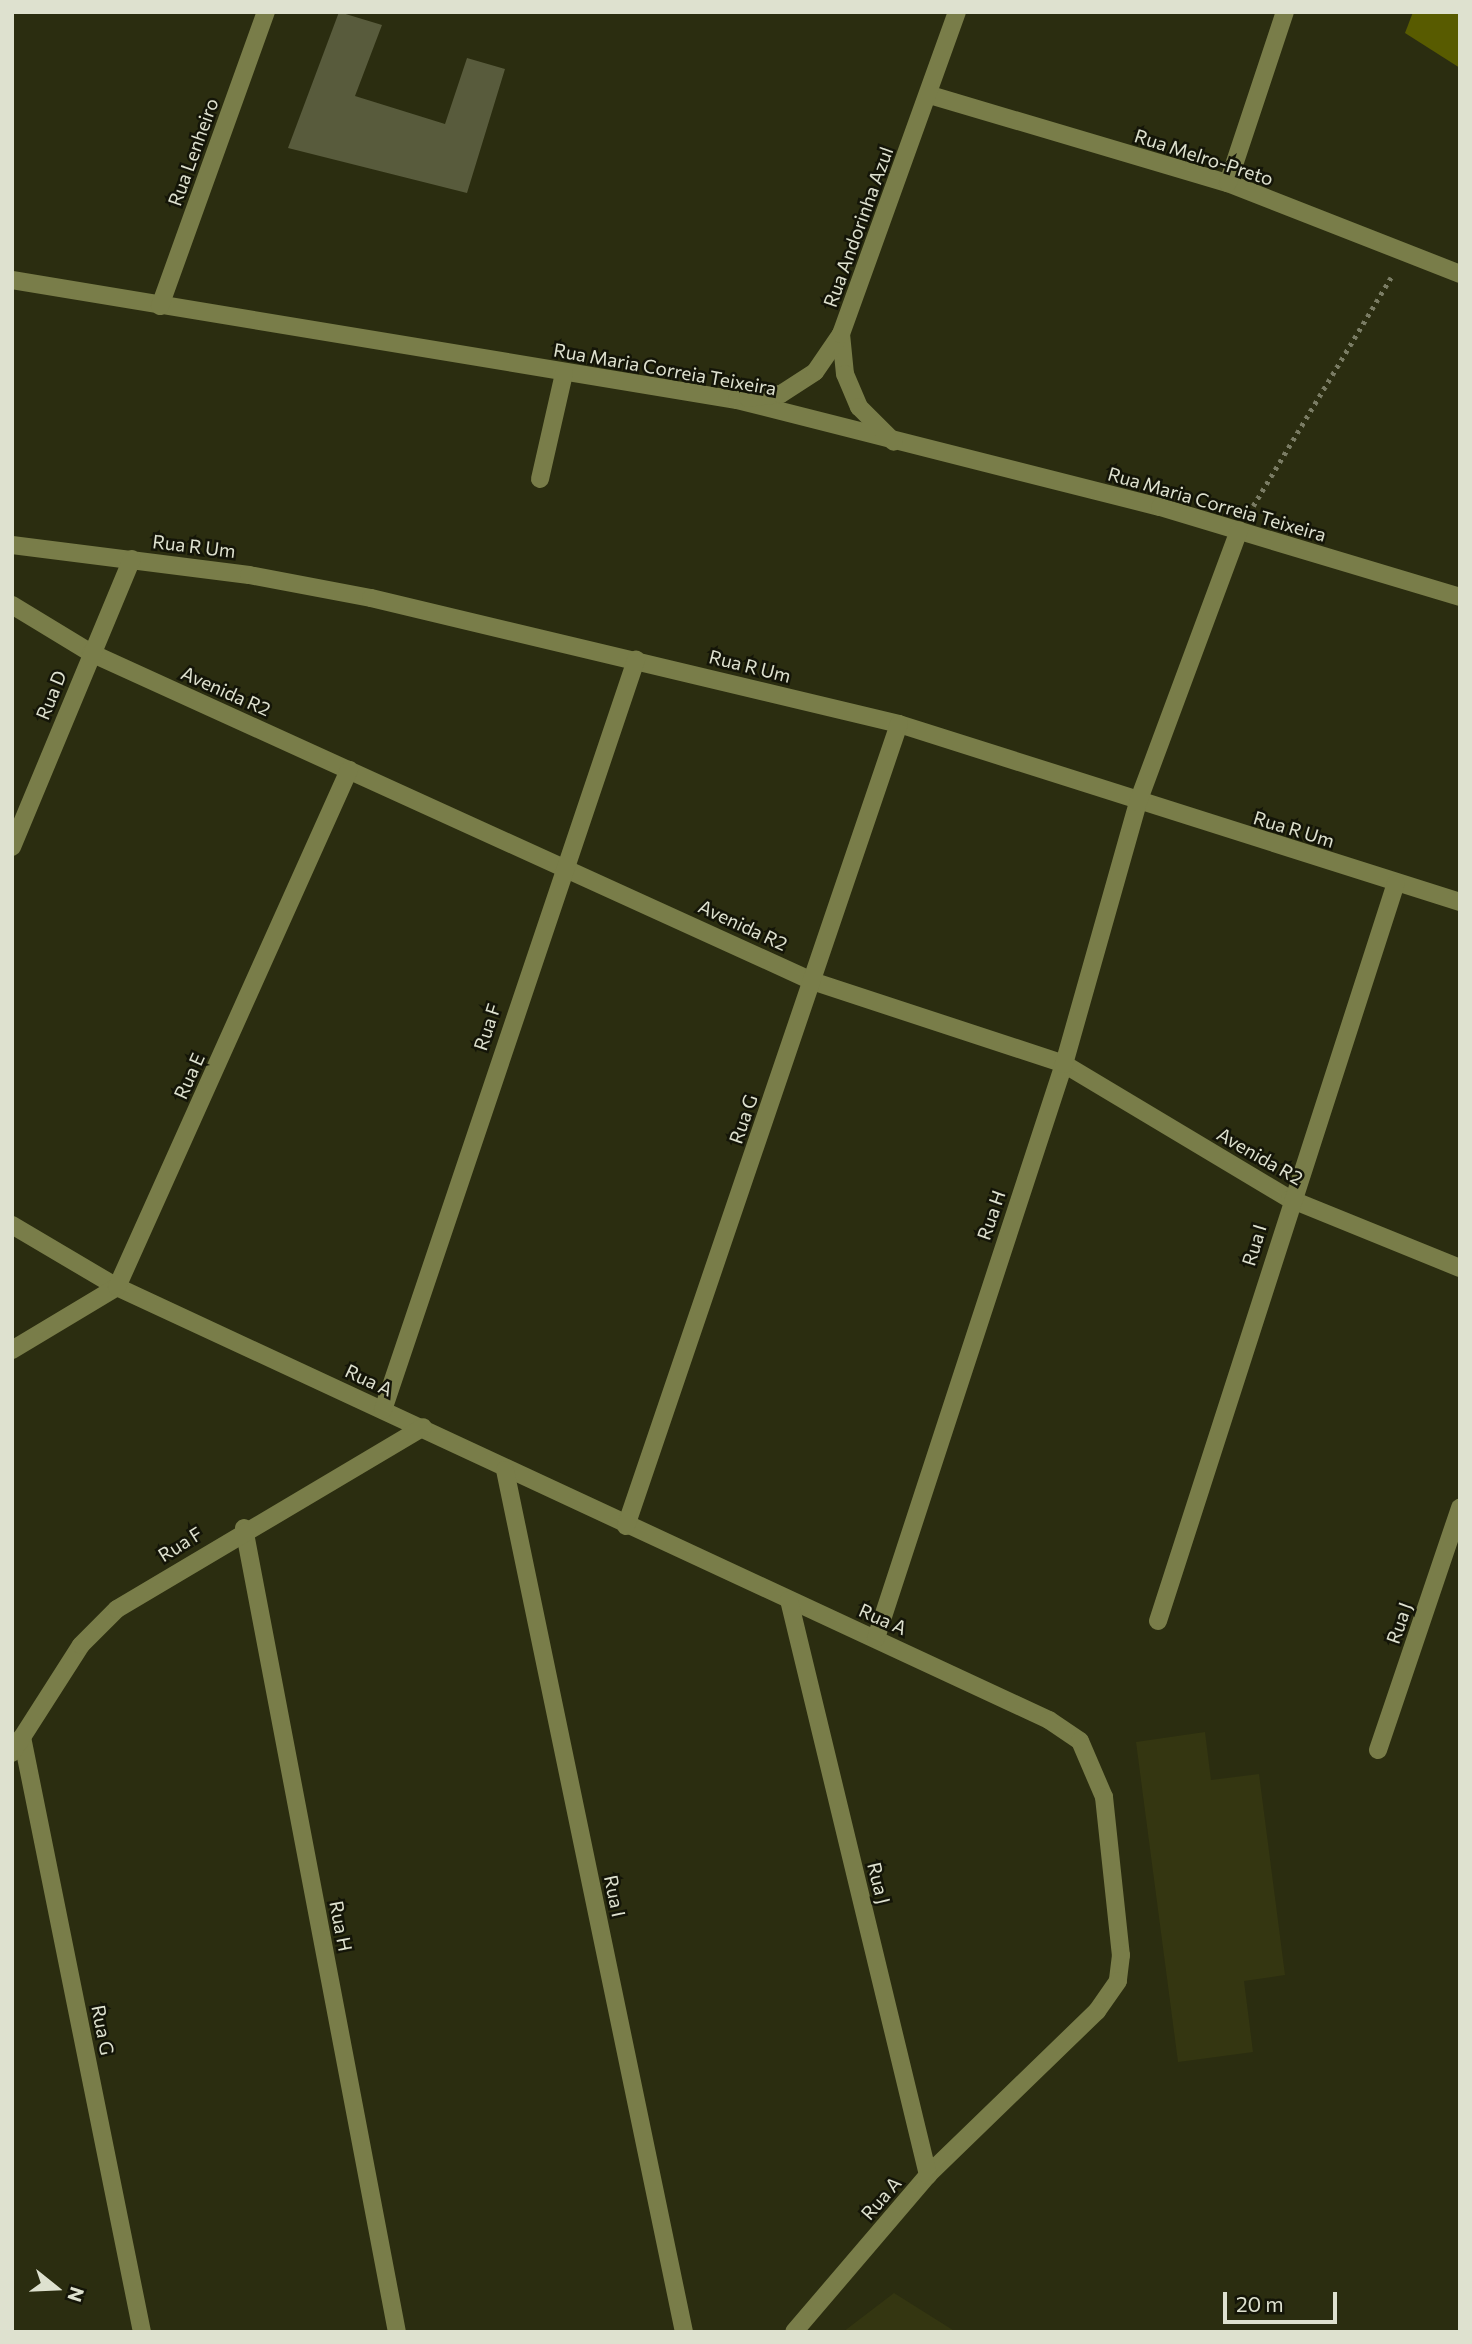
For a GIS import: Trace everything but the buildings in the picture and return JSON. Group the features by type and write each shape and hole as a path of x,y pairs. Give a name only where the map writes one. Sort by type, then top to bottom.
{"street":[{"name":"Rua Lenheiro","path":"160,306 266,12"},
{"path":"1228,183 1285,12"},
{"name":"Rua Andorinha Azul","path":"737,400 781,394 815,372 841,334 930,95 955,14"},
{"name":"Rua Melro-Preto","path":"930,95 1228,183 1405,255 1460,274"},
{"name":"Rua Maria Correia Teixeira","path":"12,280 737,400 1239,530 1460,597"},
{"path":"841,334 845,374 859,407 894,442"},
{"path":"540,479 564,373"},
{"name":"Rua H","path":"876,1638 1064,1063 1138,802 1239,530"},
{"name":"Rua R Um","path":"12,545 132,559 371,598 899,724 1460,902"},
{"name":"Rua D","path":"12,847 132,559"},
{"name":"Avenida R2","path":"12,606 91,653 563,863 812,981 1064,1063 1290,1199 1460,1268"},
{"name":"Rua F","path":"383,1410 563,863 636,660"},
{"name":"Rua G","path":"626,1526 899,724"},
{"name":"Rua E","path":"117,1287 349,769"},
{"name":"Rua I","path":"1158,1621 1290,1199 1396,883"},
{"name":"Rua A","path":"12,1225 117,1287 423,1427 626,1526 876,1638 1049,1720 1080,1741 1104,1797 1121,1955 1118,1981 1097,2011 928,2175 794,2332"},
{"path":"12,1350 117,1287"},
{"name":"Rua F","path":"12,1753 98,1624 244,1528 423,1427"},
{"name":"Rua I","path":"505,1469 684,2332"},
{"name":"Rua J","path":"1378,1750 1460,1508"},
{"name":"Rua H","path":"244,1528 397,2332"},
{"name":"Rua J","path":"789,1600 928,2175"},
{"name":"Rua G","path":"22,1737 142,2332"}],"path":[{"path":"1239,530 1405,255"}],"shaded area":[{"path":"1413,12 1460,12 1460,68 1405,33"},
{"path":"1205,1732 1211,1780 1259,1774 1285,1975 1244,1981 1253,2052 1178,2062 1136,1742"},
{"path":"894,2293 956,2332 843,2332"}]}
